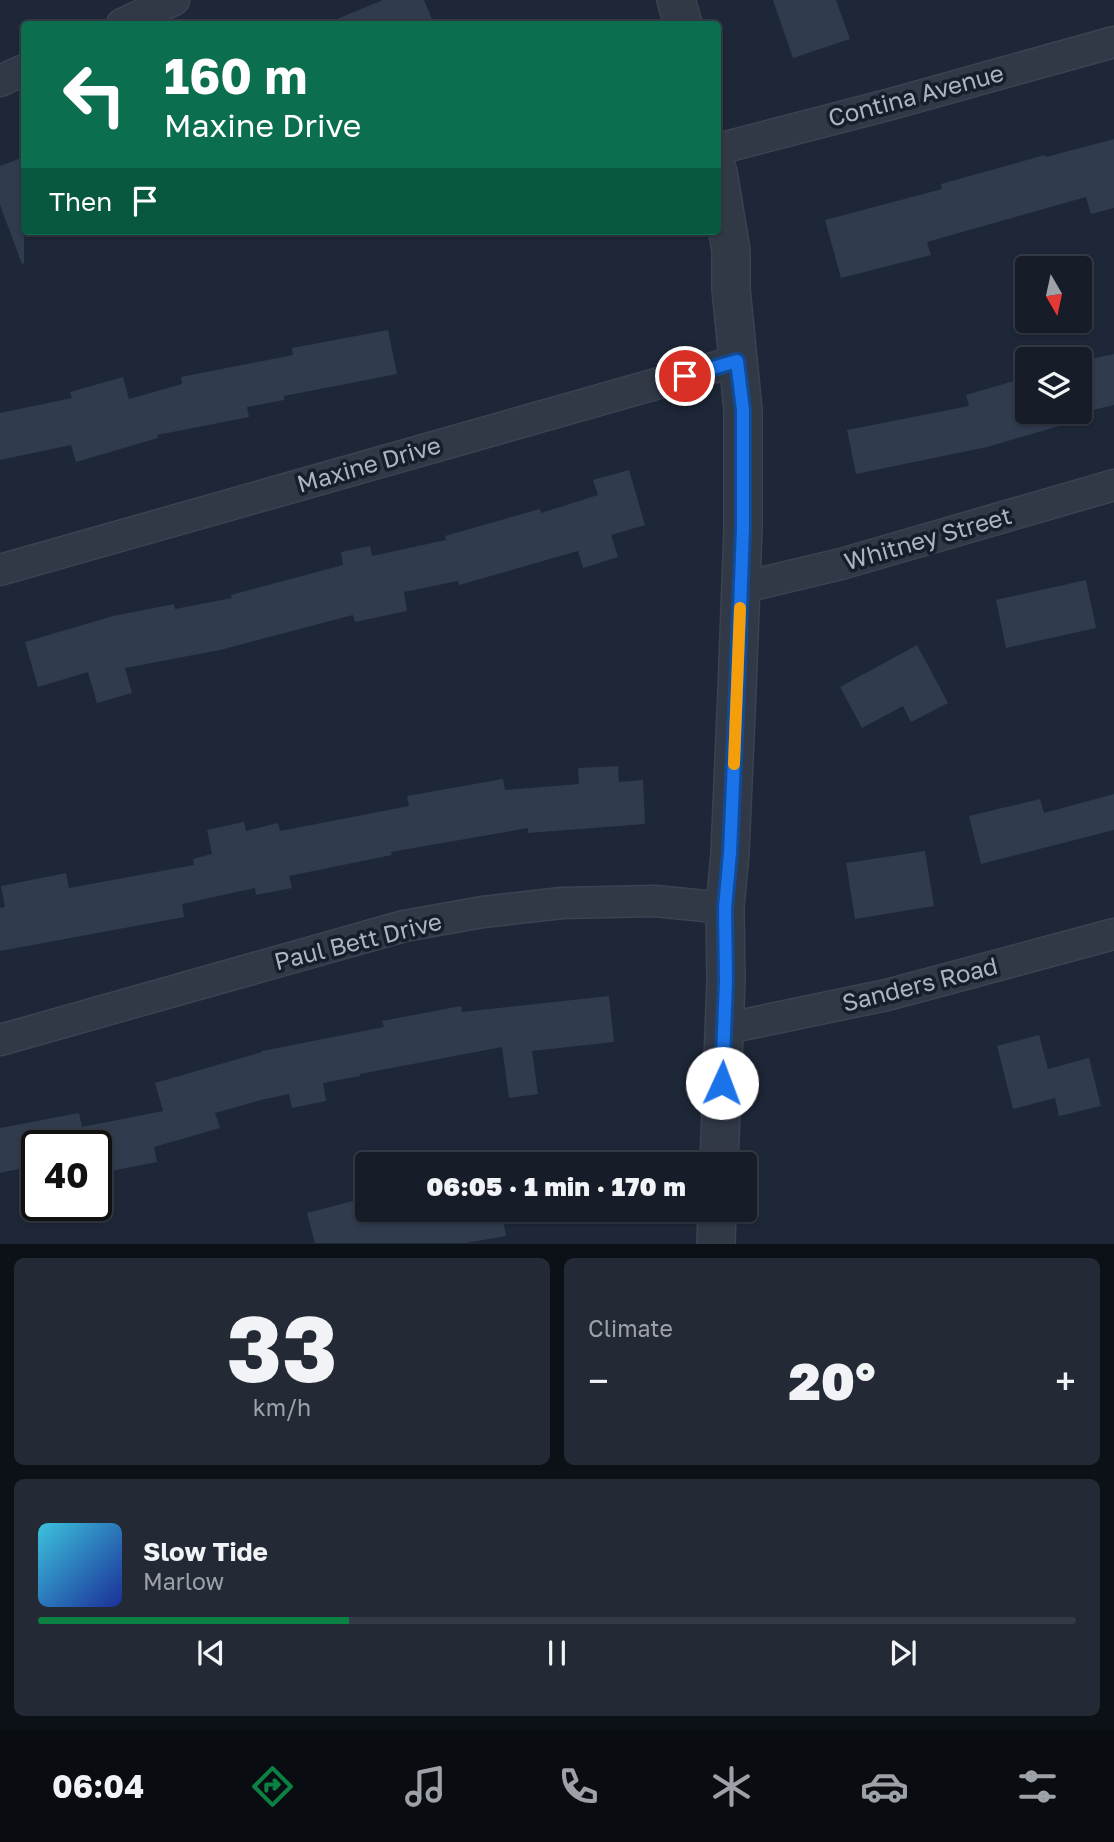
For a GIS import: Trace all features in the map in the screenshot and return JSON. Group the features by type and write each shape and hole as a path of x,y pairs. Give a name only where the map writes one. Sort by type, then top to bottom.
{"street":[{"path":"128,21 174,0"},
{"path":"676,0 682,21"},
{"name":"Contina Avenue","path":"721,148 1114,42"},
{"path":"0,81 21,71"},
{"path":"719,1152 726,981 725,908 731,826 743,528 743,410 731,289 731,251 721,190"},
{"name":"Maxine Drive","path":"0,570 737,361"},
{"name":"Whitney Street","path":"740,587 841,564 1114,485"},
{"name":"Paul Bett Drive","path":"0,1040 404,926 470,914 562,903 655,901 725,908"},
{"name":"Sanders Road","path":"723,1029 887,995 1114,934"},
{"path":"716,1244 717,1222"}],"building":[{"path":"383,0 424,0 433,21 332,21"},
{"path":"773,0 836,0 850,39 793,58"},
{"path":"1114,139 1114,208 1091,214 1086,197 927,242 931,255 841,278 825,220 942,189 941,184"},
{"path":"21,158 21,235 24,235 22,264 0,205 0,166"},
{"path":"388,330 397,374 284,396 284,400 247,407 249,417 157,435 158,438 76,462 71,445 0,460 0,413 72,398 70,392 123,377 129,399 182,384 181,377 293,355 292,348"},
{"path":"1114,354 1114,405 1093,410 1092,406 1092,359"},
{"path":"1015,381 1015,424 1066,424 987,447 856,474 847,430 969,406 966,395"},
{"path":"629,470 645,525 611,535 618,557 583,568 578,551 459,585 458,581 404,592 407,611 355,622 353,615 220,650 125,668 132,693 97,703 88,672 38,687 25,642 113,616 174,604 175,609 232,598 231,595 343,565 341,552 370,546 372,556 446,540 445,536 540,509 541,513 598,495 593,480"},
{"path":"1086,580 1096,628 1006,648 996,600"},
{"path":"917,645 948,703 911,722 903,706 862,728 840,687"},
{"path":"618,766 619,782 643,780 645,824 528,833 528,828 391,852 392,855 289,876 292,888 256,895 255,888 182,904 184,917 0,951 0,908 5,907 1,886 66,873 69,888 194,865 193,859 212,854 207,830 244,822 246,831 278,823 280,831 409,806 407,796 503,779 505,790 579,784 578,768"},
{"path":"1114,794 1114,830 981,864 969,816 1040,799 1044,813"},
{"path":"925,851 934,906 855,919 846,863"},
{"path":"609,996 614,1042 532,1051 538,1094 509,1098 502,1047 323,1083 326,1101 292,1108 289,1094 215,1113 220,1128 154,1147 157,1162 112,1171 112,1130 21,1130 21,1168 0,1173 0,1128 79,1113 82,1127 163,1111 155,1083 262,1051 384,1027 382,1021 461,1006 462,1012"},
{"path":"1039,1035 1048,1069 1089,1058 1101,1106 1059,1116 1055,1098 1013,1109 997,1046"},
{"path":"355,1200 355,1222 503,1222 506,1236 466,1243 315,1243 307,1213"}],"slow traffic":[{"path":"734,764 740,608"}],"route":[{"path":"685,376 737,361 743,410 743,528 730,853 725,908 726,981 722,1083"}]}
